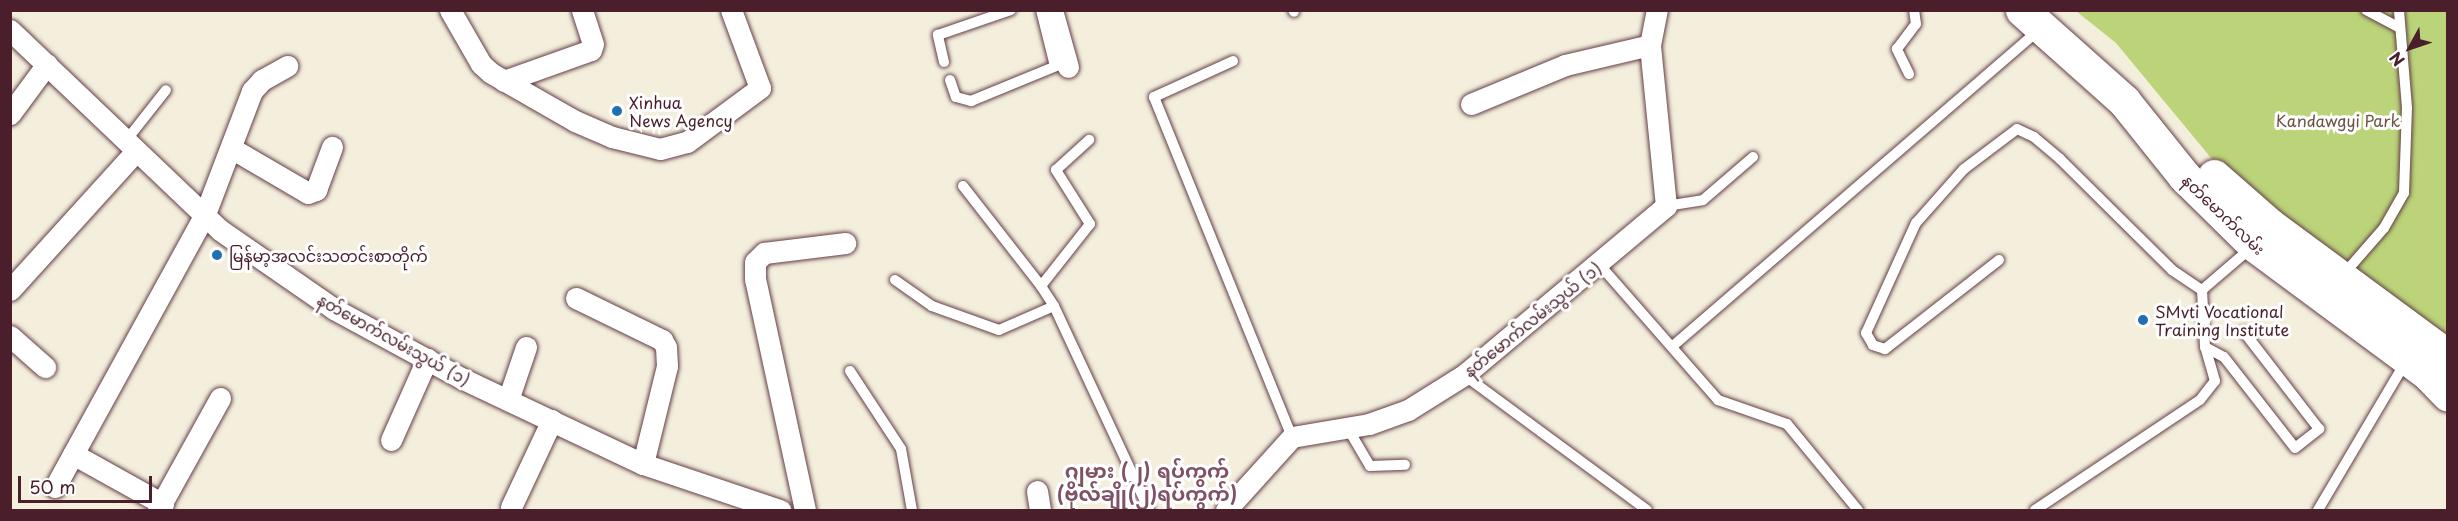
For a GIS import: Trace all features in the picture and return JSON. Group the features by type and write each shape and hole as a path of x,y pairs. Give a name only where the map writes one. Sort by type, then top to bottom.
{"main road":[{"name":"နတ်မောက်လမ်း","path":"2036,17 2124,101 2171,162 2262,235 2414,347 2448,356"},
{"name":"နတ်မောက်လမ်း","path":"2414,347 2427,373 2448,395"}],"street":[{"path":"450,10 481,64 504,81 541,104 612,137 660,149 687,142 760,88 731,10"},
{"path":"504,81 591,50 593,44 582,10"},
{"path":"1052,10 1063,65"},
{"path":"1657,10 1650,45 1666,206"},
{"name":"နတ်မောက်လမ်းသွယ် (၁)","path":"10,30 130,147 220,230 334,309 508,400 643,464 780,510"},
{"path":"1472,104 1565,65 1650,45"},
{"path":"10,114 47,64"},
{"path":"55,487 205,214 252,91 262,80 287,66"},
{"path":"10,290 130,147"},
{"path":"231,148 308,193 316,190 332,147"},
{"name":"နတ်မောက်လမ်းသွယ် (၁)","path":"1292,437 1370,424 1408,410 1464,375 1666,206"},
{"path":"805,510 755,279 755,262 764,253 845,243"},
{"path":"576,298 662,340 666,347 667,366 643,464"},
{"path":"10,336 45,367"},
{"path":"508,400 526,347"},
{"path":"391,440 427,359"},
{"path":"73,454 160,507 220,398"},
{"path":"511,507 552,420"},
{"path":"1226,510 1292,437"}],"lane":[{"path":"944,62 938,35 1011,10"},
{"path":"950,80 956,97 971,101 1063,65 1041,10"},
{"path":"1909,74 1897,56 1897,49 1916,24 1914,10"},
{"path":"2366,10 2400,28"},
{"path":"2336,290 2384,228 2404,193 2407,108 2399,10"},
{"path":"1674,345 2036,17"},
{"path":"1233,61 1154,97 1292,437"},
{"path":"130,147 166,90"},
{"path":"2000,260 1885,349 1873,345 1866,333 1916,223 1964,169 2017,129 2034,137 2060,159 2172,270 2202,290"},
{"path":"1041,286 1090,224 1056,170 1089,140"},
{"path":"1666,206 1703,200 1754,157"},
{"path":"963,186 1054,306 1149,510"},
{"path":"2202,290 2262,235"},
{"path":"1599,264 1674,345 1718,400 1787,424 1857,510"},
{"path":"895,280 932,306 999,330 1054,306"},
{"path":"2035,510 2200,400 2215,381 2205,347 2202,290"},
{"path":"2205,347 2224,357 2295,448 2319,429 2244,332"},
{"path":"2318,510 2414,347"},
{"path":"850,371 901,449 912,510"},
{"path":"1464,375 1647,510"},
{"path":"1347,427 1370,466 1405,465"}],"green space":[{"name":"Kandawgyi Park","path":"2076,11 2447,11 2447,345 2216,164 2116,43"}],"place":[{"name":"Xinhua News Agency","path":"617,111"},
{"name":"မြန်မာ့အလင်းသတင်းစာတိုက်","path":"217,255"},
{"name":"SMvti Vocational Training Institute","path":"2143,320"}],"district":[{"name":"ဂျမား (၂) ရပ်ကွက် (ဗိုလ်ချို(၂)ရပ်ကွက်)","path":"1147,482"}]}
